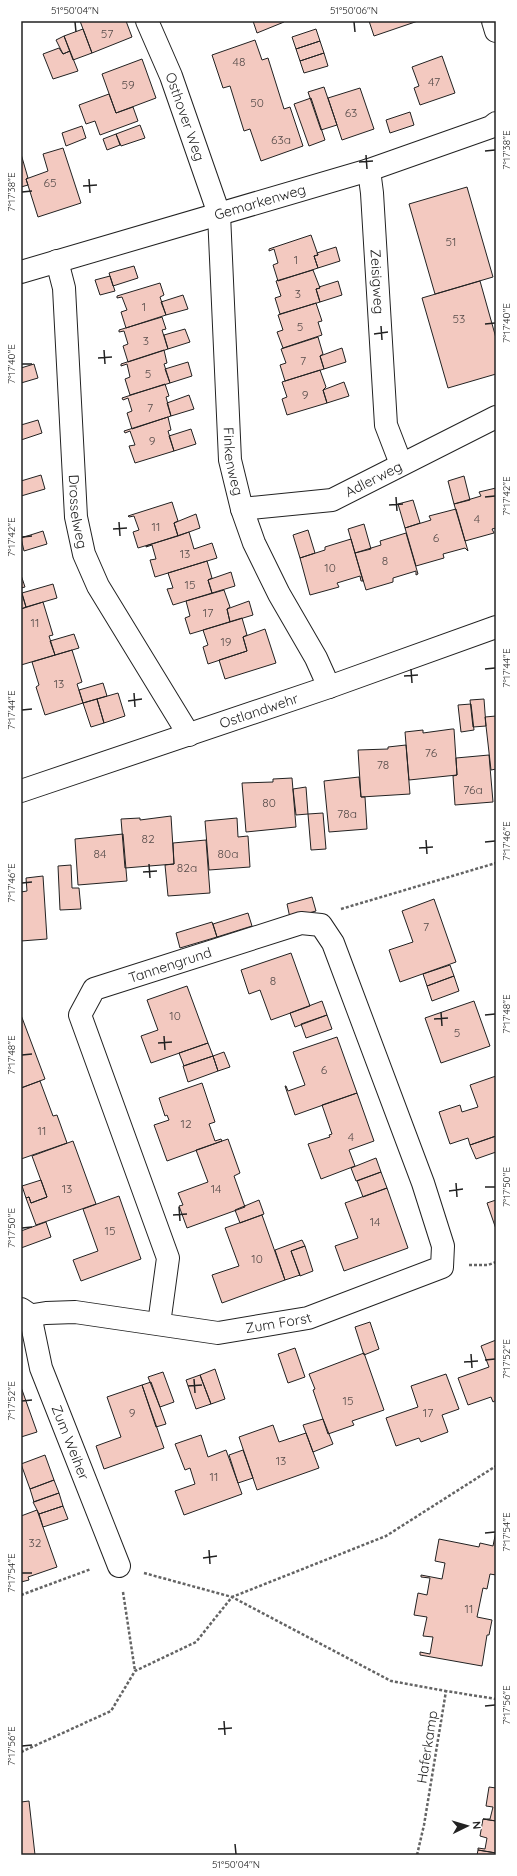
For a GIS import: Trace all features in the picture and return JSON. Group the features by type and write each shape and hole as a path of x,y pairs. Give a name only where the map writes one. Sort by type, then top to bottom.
{"street":[{"name":"Osthover Weg","path":"147,21 171,76 219,214"},
{"path":"493,21 496,31"},
{"name":"Gemarkenweg","path":"21,272 369,170 491,127 496,123"},
{"name":"Zeisigweg","path":"369,170 372,192 386,424 401,464"},
{"name":"Finkenweg","path":"219,214 230,460 242,509 254,543 279,594 316,658 329,687"},
{"name":"Drosselweg","path":"57,261 64,288 76,517 84,554 98,586 189,735"},
{"name":"Adlerweg","path":"242,509 332,500 496,417"},
{"name":"Ostlandwehr","path":"24,784 189,735 329,687 496,626"},
{"name":"Tannengrund","path":"159,1324 168,1258 80,1015 94,989 301,923 321,925"},
{"name":"Zum Forst","path":"24,1314 74,1312 218,1333 308,1318 442,1267 443,1246 423,1183 333,943 321,925"},
{"name":"Zum Weiher","path":"24,1314 41,1368 118,1563"}],"path":[{"path":"321,925 336,911 496,863"},
{"path":"21,1752 111,1711 135,1671 196,1642 232,1597 386,1536 496,1466"},
{"path":"118,1563 135,1671"},
{"path":"21,1595 118,1563 232,1597 391,1681 496,1699"},
{"name":"Haferkamp","path":"417,1855 424,1825 446,1691"}],"building":[{"path":"80,21 126,21 132,37 92,53"},
{"path":"253,21 284,21 284,22 257,33"},
{"path":"369,21 418,21 374,36"},
{"path":"83,29 92,53 73,60 64,36"},
{"path":"316,29 320,41 296,49 292,37"},
{"path":"64,36 70,51 63,54 56,40"},
{"path":"255,40 262,60 268,58 284,109 290,107 303,146 261,161 250,129 244,131 230,86 223,88 212,55"},
{"path":"320,41 324,53 300,61 296,49"},
{"path":"59,48 63,54 70,51 78,71 53,79 43,54"},
{"path":"324,53 328,66 304,73 300,61"},
{"path":"442,56 455,93 420,105 414,88 419,86 412,67"},
{"path":"142,59 156,98 116,113 102,74"},
{"path":"324,87 337,125 321,130 308,92"},
{"path":"360,88 374,129 342,140 328,98"},
{"path":"109,94 116,113 133,107 138,121 100,135 95,121 86,124 79,105"},
{"path":"311,98 325,140 309,146 294,104"},
{"path":"410,112 414,125 390,133 386,120"},
{"path":"140,125 145,138 121,146 116,134"},
{"path":"82,126 86,138 66,146 62,133"},
{"path":"116,134 120,145 107,150 103,139"},
{"path":"63,148 81,203 38,217 26,179 48,171 43,154"},
{"path":"21,154 28,178 26,179 28,185 21,187"},
{"path":"467,187 493,277 435,294 409,204"},
{"path":"311,235 318,255 314,256 318,268 278,281 273,265 278,263 274,249 269,251 269,249"},
{"path":"336,247 340,261 318,268 314,256 318,255 317,253"},
{"path":"134,266 138,278 113,286 109,273"},
{"path":"313,270 320,288 316,289 320,302 280,314 275,298 281,296 276,281"},
{"path":"110,276 115,291 100,295 95,280"},
{"path":"338,281 342,295 320,302 316,289"},
{"path":"480,281 496,338 496,374 448,388 422,298"},
{"path":"160,283 164,295 160,297 166,315 126,328 121,312 127,310 122,297 117,298 117,296"},
{"path":"183,295 188,309 166,315 161,302"},
{"path":"316,303 322,321 318,322 322,335 283,348 277,332 283,330 278,315"},
{"path":"162,317 166,329 162,330 168,349 128,362 123,346 128,344 124,331 119,332 119,330"},
{"path":"185,329 190,342 168,349 164,335"},
{"path":"318,337 323,354 320,356 324,369 285,381 280,365 286,363 281,349"},
{"path":"342,348 346,362 324,369 320,356"},
{"path":"164,350 167,363 164,364 170,383 130,395 125,379 130,377 127,364 121,366 121,364"},
{"path":"188,362 192,376 170,383 165,369"},
{"path":"34,364 38,378 21,383 21,368"},
{"path":"320,370 326,387 323,390 327,403 287,415 282,399 287,397 282,382"},
{"path":"344,382 349,396 327,403 323,390"},
{"path":"165,384 169,396 166,397 171,416 132,429 127,413 132,411 128,398 123,400 122,398"},
{"path":"189,395 194,409 171,416 167,403"},
{"path":"168,417 171,430 168,431 174,451 135,463 129,446 135,445 130,431 125,433 124,431"},
{"path":"38,420 42,433 21,440 21,425"},
{"path":"191,429 196,444 174,451 169,436"},
{"path":"41,475 45,489 21,496 21,481"},
{"path":"464,476 470,500 454,504 448,481"},
{"path":"496,488 496,528 492,529 494,533 465,541 454,504 481,496 479,492"},
{"path":"413,500 420,523 405,528 398,504"},
{"path":"172,502 178,521 174,523 178,536 138,548 133,532 139,530 134,516 128,516"},
{"path":"456,509 468,551 465,548 443,554 444,558 416,566 405,528 431,520 429,516"},
{"path":"196,514 200,528 178,536 174,523"},
{"path":"364,524 371,549 355,553 348,529"},
{"path":"308,530 315,553 300,558 293,535"},
{"path":"43,531 47,544 24,551 21,538"},
{"path":"189,532 194,549 212,543 217,558 155,577 150,560 156,559 152,545 146,546"},
{"path":"406,533 418,574 416,575 416,571 393,578 393,582 366,590 355,553 381,545 380,541"},
{"path":"351,539 363,581 361,581 360,576 337,583 339,587 310,595 300,558 325,550 325,547"},
{"path":"207,561 212,578 208,580 212,593 173,605 167,589 173,588 168,573"},
{"path":"231,572 235,586 212,593 208,580"},
{"path":"21,575 25,587 21,588"},
{"path":"53,584 57,598 26,607 22,593"},
{"path":"224,590 230,607 227,609 230,622 190,634 185,618 190,616 186,601"},
{"path":"21,591 26,607 21,609"},
{"path":"249,601 253,615 230,622 227,609"},
{"path":"43,602 53,635 49,636 55,655 21,665 21,609"},
{"path":"242,618 247,635 243,637 247,651 208,664 203,647 208,645 203,630"},
{"path":"265,629 276,663 225,679 219,660 247,651 243,637"},
{"path":"74,634 79,648 55,655 50,641"},
{"path":"72,650 82,682 77,684 83,703 45,715 36,687 39,685 32,662"},
{"path":"103,683 107,696 83,703 79,690"},
{"path":"118,693 125,716 104,723 97,699"},
{"path":"97,699 104,723 91,727 83,703"},
{"path":"484,699 486,726 473,727 470,700"},
{"path":"471,704 474,730 461,732 458,705"},
{"path":"496,716 496,769 491,770 485,717"},
{"path":"454,729 457,775 409,780 405,732 423,730 423,733"},
{"path":"406,745 410,794 361,797 358,750 388,749 388,747"},
{"path":"489,755 493,802 455,805 453,776 457,775 456,758"},
{"path":"359,777 361,797 365,797 367,829 329,832 324,781"},
{"path":"292,778 296,827 246,832 242,783 273,782 273,779"},
{"path":"306,787 308,814 296,815 293,789"},
{"path":"323,813 326,849 311,850 308,814"},
{"path":"171,816 174,864 125,868 121,819 140,818 140,820"},
{"path":"237,818 238,837 248,836 250,867 209,870 205,821"},
{"path":"123,834 127,881 78,885 75,839"},
{"path":"206,840 210,893 168,896 165,865 174,864 173,843"},
{"path":"71,865 72,888 79,888 81,909 60,910 58,866"},
{"path":"43,876 47,939 21,941 21,892 27,891 26,878"},
{"path":"312,897 316,911 290,918 287,904"},
{"path":"434,899 456,962 400,982 389,950 413,942 402,911"},
{"path":"248,913 252,926 217,937 213,924"},
{"path":"212,922 217,937 180,948 176,933"},
{"path":"291,953 310,1006 271,1020 260,990 249,994 241,970"},
{"path":"450,965 454,976 427,986 423,974"},
{"path":"454,976 459,991 432,1001 427,986"},
{"path":"187,986 208,1043 151,1063 141,1036 158,1030 147,1000"},
{"path":"322,1001 327,1015 295,1027 290,1013"},
{"path":"474,1001 490,1046 441,1063 425,1018"},
{"path":"21,1015 45,1079 21,1088"},
{"path":"327,1015 332,1029 306,1038 301,1024"},
{"path":"337,1037 357,1093 295,1115 285,1086 288,1091 305,1085 293,1052"},
{"path":"208,1043 213,1056 184,1066 179,1053"},
{"path":"224,1052 230,1067 218,1071 213,1056"},
{"path":"213,1056 218,1071 188,1082 183,1066"},
{"path":"496,1076 496,1136 470,1145 468,1138 450,1144 439,1112 460,1105 462,1112 478,1107 470,1085"},
{"path":"40,1081 53,1116 57,1115 67,1143 21,1159 21,1088"},
{"path":"202,1083 215,1122 209,1124 215,1141 221,1139 222,1141 167,1161 154,1125 169,1120 167,1115 165,1116 159,1098"},
{"path":"357,1093 374,1141 349,1150 355,1166 321,1179 308,1144 330,1137 329,1135 332,1134 322,1105"},
{"path":"496,1136 496,1152 476,1159 470,1145"},
{"path":"228,1139 240,1173 234,1176 245,1207 187,1228 179,1206 183,1205 178,1193 208,1182 196,1150"},
{"path":"73,1141 96,1204 36,1225 26,1198 29,1197 31,1203 47,1197 32,1156"},
{"path":"376,1158 381,1172 356,1181 351,1168"},
{"path":"381,1172 387,1188 363,1197 357,1181"},
{"path":"41,1180 47,1197 31,1203 29,1197 26,1198 22,1186"},
{"path":"387,1188 408,1248 344,1271 335,1246 358,1238 345,1203"},
{"path":"119,1196 141,1259 81,1281 73,1260 98,1251 83,1209"},
{"path":"259,1200 264,1214 240,1223 235,1210"},
{"path":"496,1200 496,1229 487,1203"},
{"path":"262,1215 285,1280 222,1303 212,1275 239,1266 225,1228"},
{"path":"46,1222 51,1237 21,1248 21,1231"},
{"path":"302,1240 305,1246 291,1251 300,1275 285,1280 275,1250"},
{"path":"305,1246 313,1271 300,1276 291,1251"},
{"path":"370,1322 379,1349 364,1355 355,1327"},
{"path":"496,1340 496,1400 493,1402 491,1397 468,1405 458,1378 489,1367 481,1346"},
{"path":"295,1348 305,1377 288,1383 278,1354"},
{"path":"364,1353 384,1410 352,1421 354,1425 328,1434 309,1374"},
{"path":"215,1369 225,1399 211,1404 200,1375"},
{"path":"163,1372 174,1402 160,1407 148,1377"},
{"path":"446,1374 459,1409 442,1415 448,1432 421,1442 419,1438 396,1446 386,1418 418,1407 411,1386"},
{"path":"200,1375 211,1404 196,1409 186,1380"},
{"path":"151,1382 166,1424 156,1427 142,1385"},
{"path":"142,1385 164,1448 104,1469 96,1446 121,1437 107,1397"},
{"path":"21,1387 37,1432 21,1437"},
{"path":"323,1419 333,1444 313,1452 303,1425"},
{"path":"273,1425 279,1442 306,1433 319,1468 257,1490 239,1437"},
{"path":"201,1435 208,1457 226,1450 242,1494 184,1515 175,1491 195,1484 190,1468 185,1470 175,1444"},
{"path":"243,1450 253,1478 238,1483 229,1455"},
{"path":"45,1455 54,1480 30,1489 21,1464"},
{"path":"54,1480 59,1493 34,1502 30,1489"},
{"path":"59,1493 63,1506 39,1514 33,1502"},
{"path":"63,1506 68,1519 43,1527 39,1514"},
{"path":"37,1510 57,1567 28,1577 29,1580 21,1582 21,1516"},
{"path":"496,1531 496,1575 490,1574 487,1589 483,1588 477,1617 492,1620 489,1635 487,1635 482,1666 420,1655 420,1652 430,1654 433,1637 423,1636 427,1617 414,1615 418,1593 427,1595 430,1578 421,1577 421,1575 442,1579 445,1563 435,1561 439,1539 479,1547 480,1543 493,1546"},
{"path":"489,1787 496,1788 496,1821 483,1819 490,1819 493,1807 486,1806"},
{"path":"29,1801 35,1855 21,1855 21,1802"},
{"path":"483,1819 496,1821 496,1853 478,1850 478,1848 485,1849 487,1838 480,1836"},
{"path":"478,1850 496,1853 496,1855 477,1855"}]}
